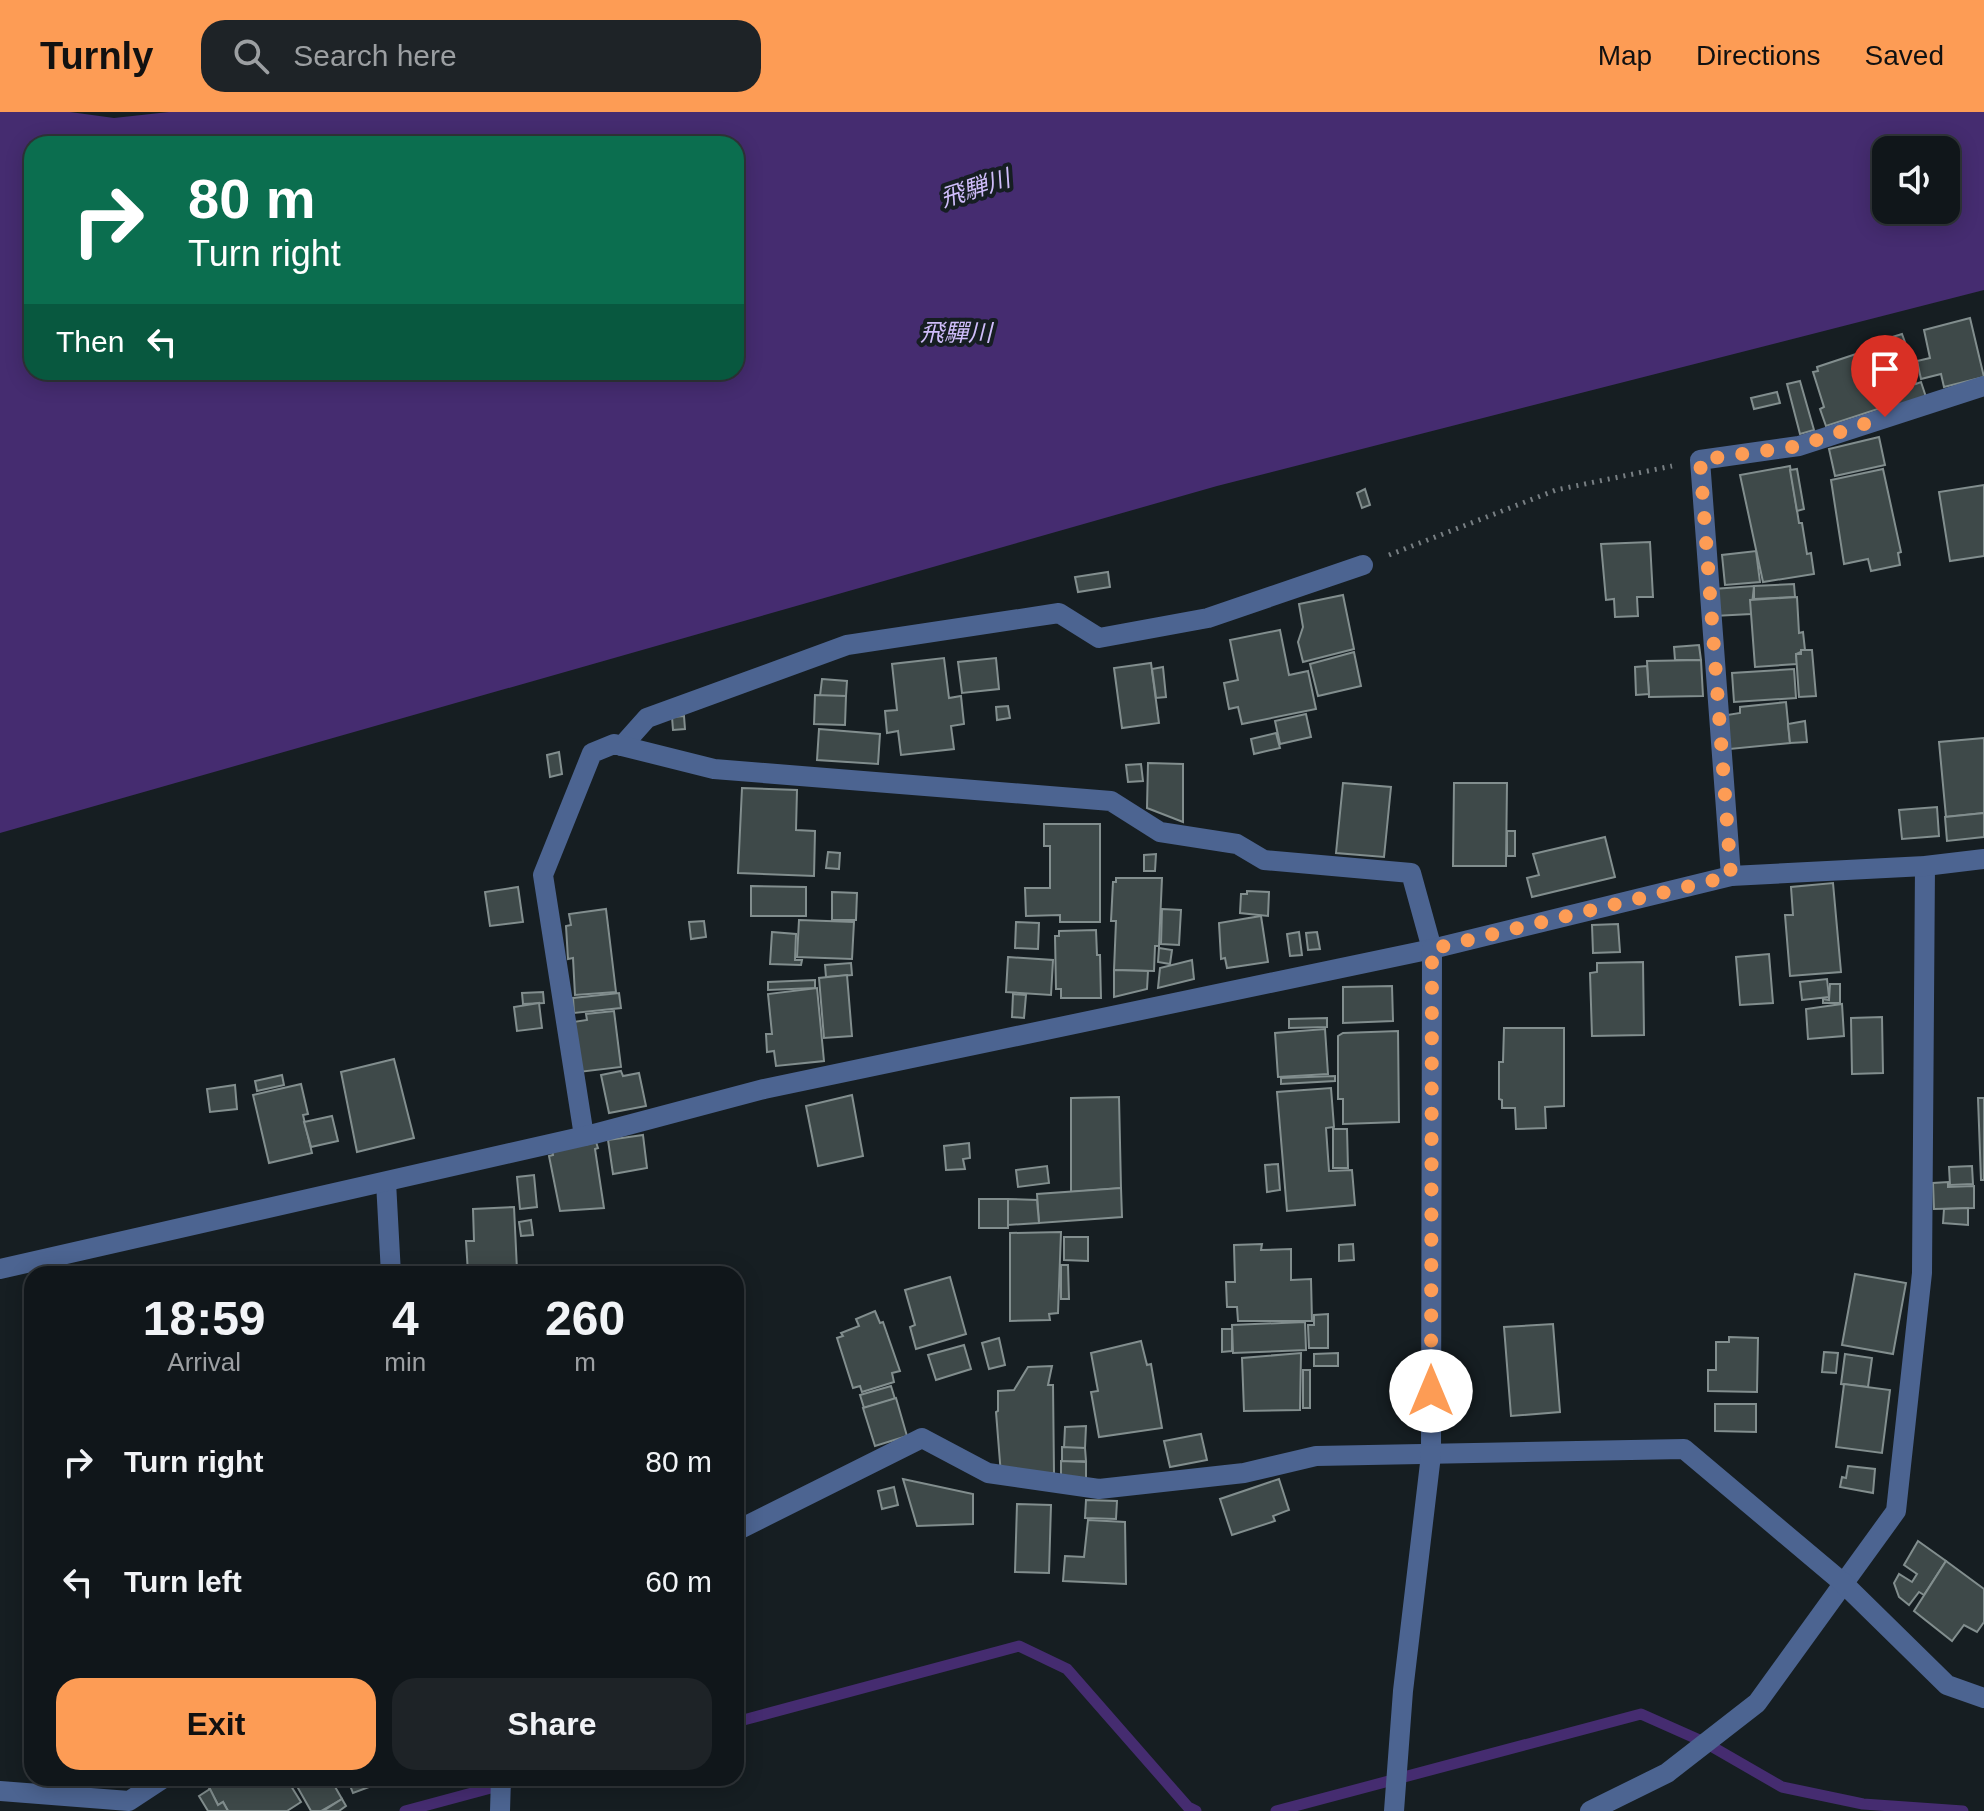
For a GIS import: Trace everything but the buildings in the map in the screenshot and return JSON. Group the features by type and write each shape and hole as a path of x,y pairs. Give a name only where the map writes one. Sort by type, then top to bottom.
{"street":[{"path":"1731,876 1700,460 1799,446 1984,386"},
{"path":"622,746 647,718 847,645 1059,613 1099,638 1208,618 1363,565"},
{"path":"584,1136 543,875 592,753 614,744 714,769 1111,801 1160,832 1237,844 1264,860 1411,873 1432,949 1431,1455 1403,1691 1394,1811"},
{"path":"0,1269 584,1136 764,1089 1432,949 1731,876 1925,866 1984,859"},
{"path":"1590,1811 1667,1773 1757,1703 1896,1511 1922,1273 1925,866"},
{"path":"386,1182 391,1266"},
{"path":"744,1527 922,1438 988,1473 1099,1489 1244,1473 1316,1456 1684,1449 1842,1582 1947,1685 1984,1698"},
{"path":"0,1791 129,1801 152,1786"},
{"path":"500,1811 501,1786"}],"path":[{"path":"1363,565 1556,490 1700,460"}],"water":[{"name":"飛驒川","path":"0,112 70,112 114,118 169,112 1984,112 1984,290 1217,486 0,833"}],"waterway":[{"path":"744,1720 1019,1646 1067,1669 1188,1807 1196,1811"},
{"path":"1276,1811 1641,1714 1704,1742 1782,1787 1863,1804 1963,1811"},
{"path":"405,1811 498,1786"}],"route":[{"path":"1431,1391 1432,949 1731,876 1700,460 1799,446 1885,417"}],"water label":[{"name":"飛騨川","path":"975,188"}]}
